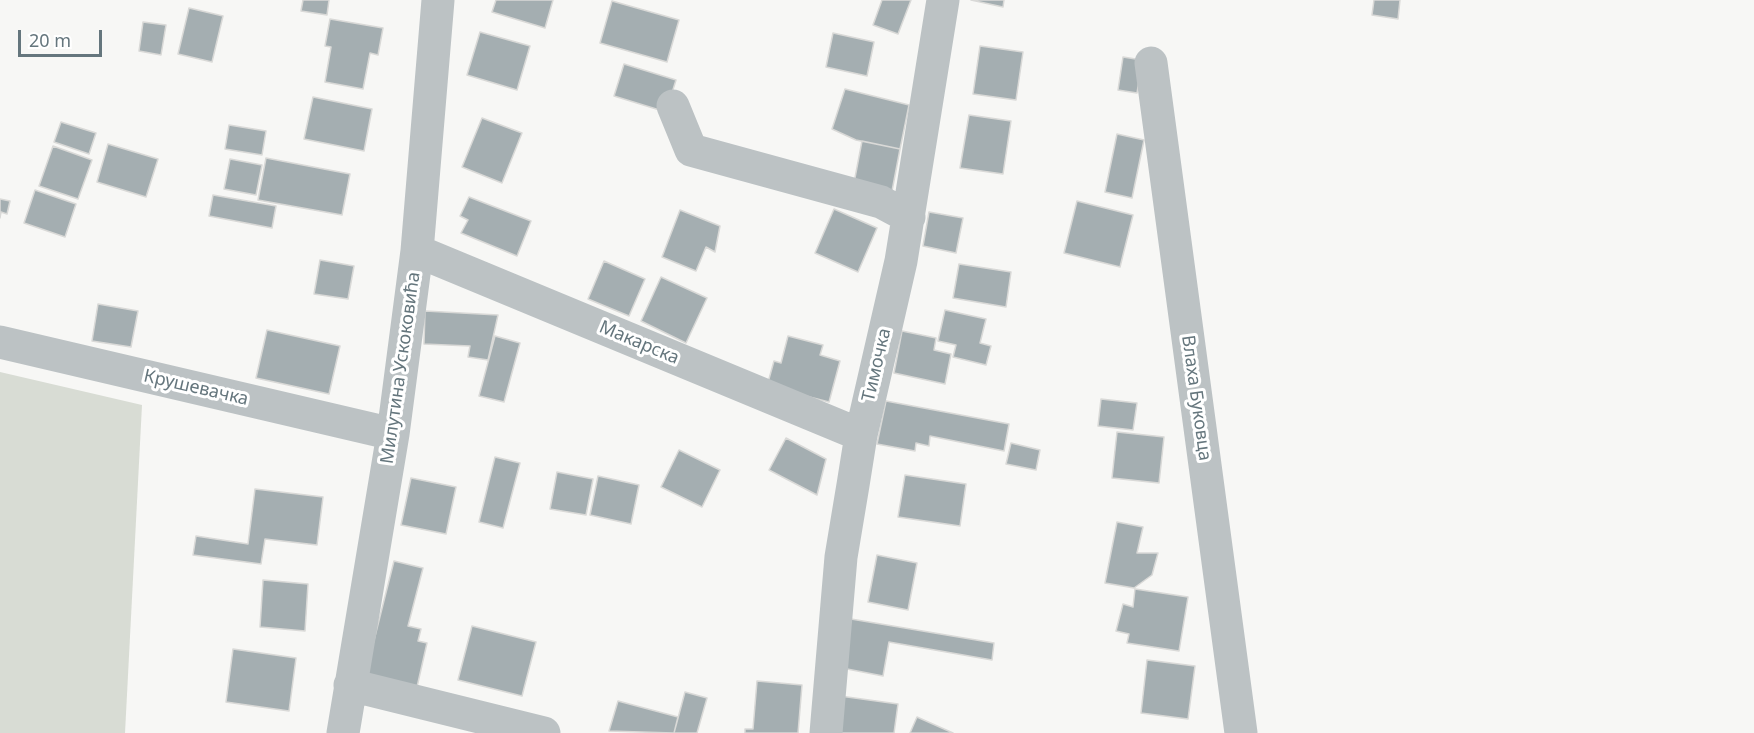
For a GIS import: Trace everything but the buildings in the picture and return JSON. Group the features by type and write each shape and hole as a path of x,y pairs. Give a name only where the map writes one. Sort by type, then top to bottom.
{"street":[{"name":"Милутина Ускоковића","path":"343,733 393,434 417,251 438,0"},
{"name":"Тимочка","path":"826,733 841,557 861,435 909,217 943,0"},
{"name":"Влаха Буковца","path":"1151,63 1241,733"},
{"path":"673,106 690,150 881,202 909,217"},
{"name":"Макарска","path":"417,251 861,435"},
{"name":"Крушевачка","path":"0,342 393,434"},
{"path":"350,686 544,733"}],"shaded area":[{"path":"0,372 142,405 125,733 0,733"}]}
